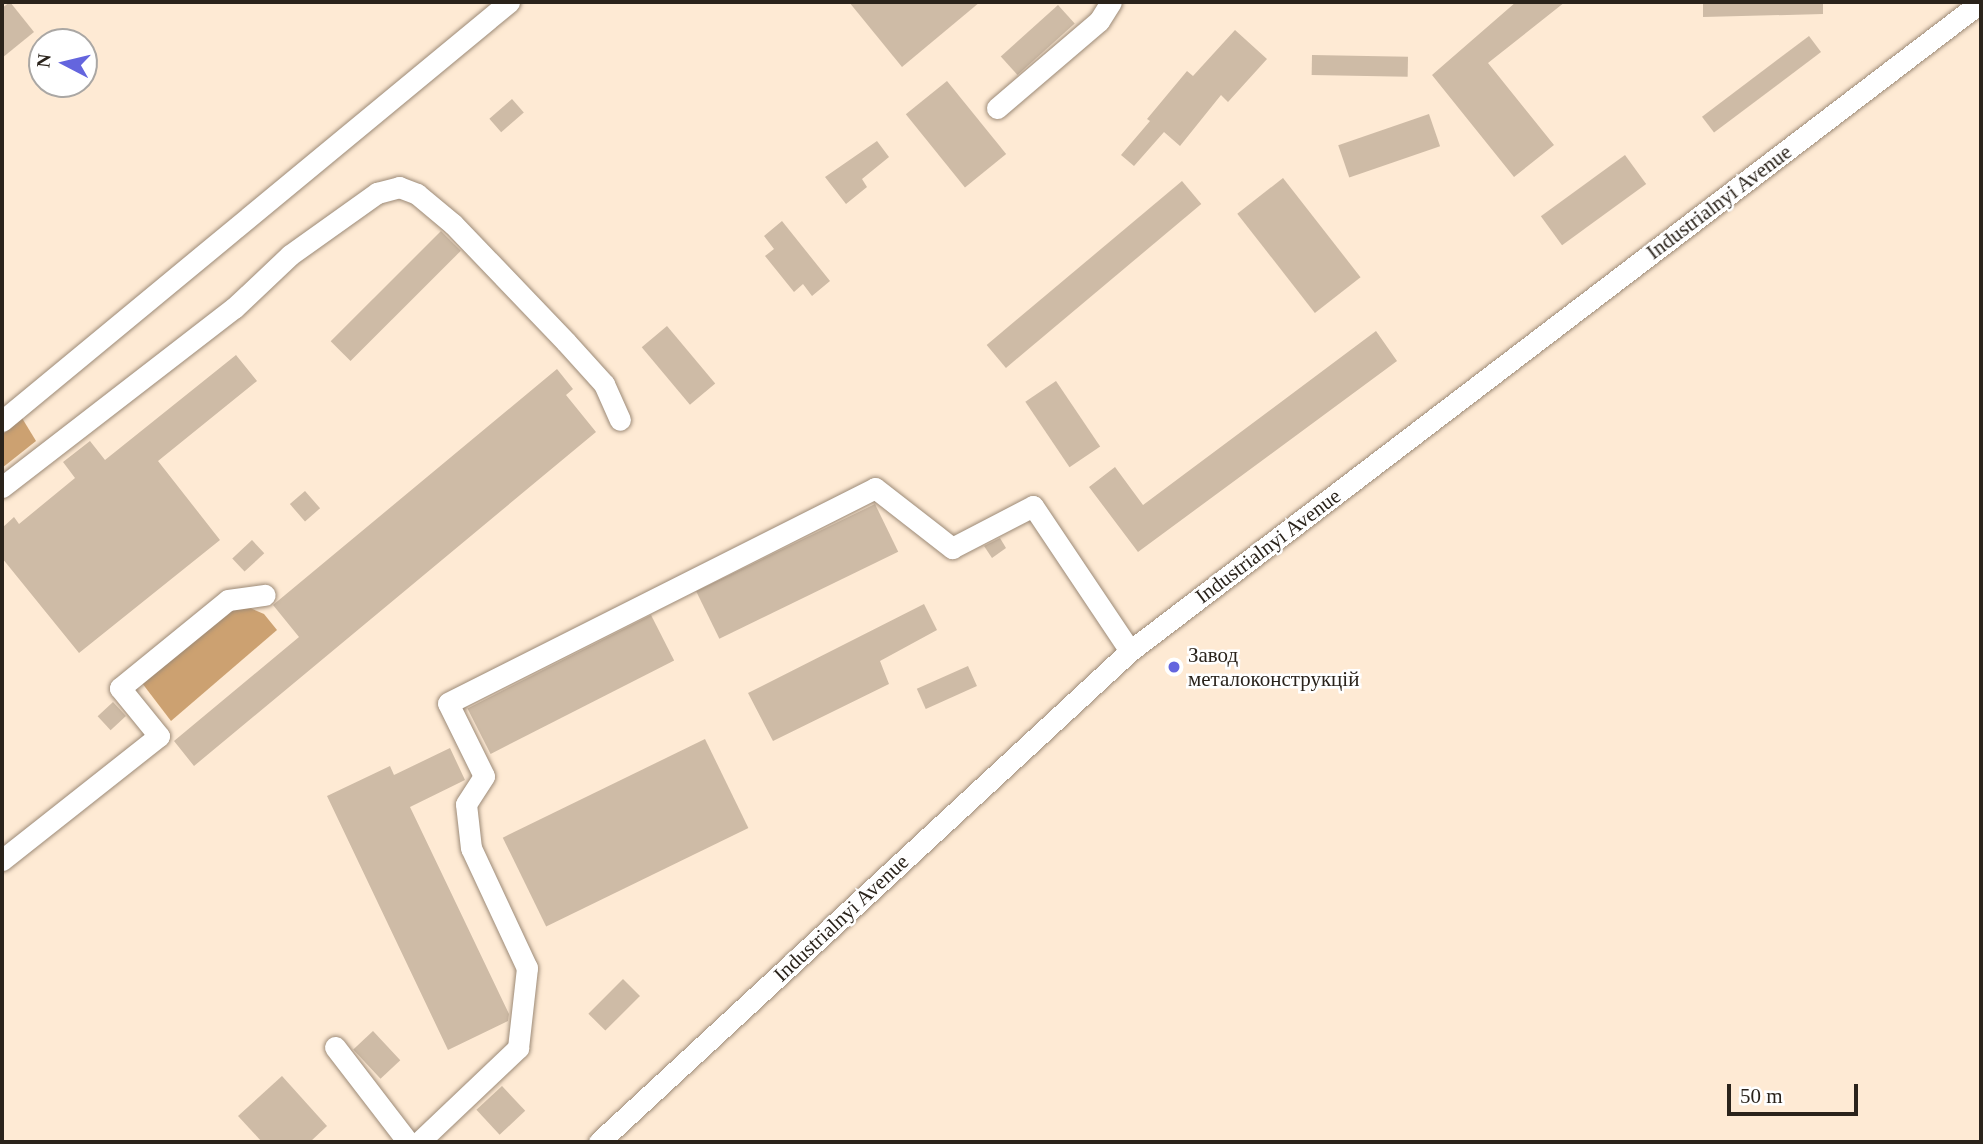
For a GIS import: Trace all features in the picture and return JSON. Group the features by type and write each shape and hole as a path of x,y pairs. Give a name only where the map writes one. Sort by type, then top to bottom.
{"street":[{"path":"2,421 509,2"},
{"path":"997,108 1100,21 1111,2"},
{"name":"Industrialnyi Avenue","path":"599,1142 1130,651 1981,2"},
{"path":"2,487 234,308 290,255 377,193 399,187 418,194 453,224 566,342 604,384 620,420"},
{"path":"419,1142 517,1048 527,968 471,848 466,804 484,776 449,703 875,488 952,548 1033,506 1130,651"},
{"path":"2,860 159,736 120,688 228,600 265,596"},
{"path":"335,1047 408,1142"}],"shaded area":[{"path":"22,418 36,441 2,468 2,435"},
{"path":"248,607 264,614 277,630 171,721 142,683 229,610"}],"building":[{"path":"10,2 31,28 28,28 28,37 2,58 2,8"},
{"path":"849,2 980,2 902,67"},
{"path":"1516,2 1565,2 1488,63 1554,145 1514,177 1432,75"},
{"path":"1703,2 1823,2 1823,14 1703,17"},
{"path":"1058,5 1075,24 1018,75 1001,57"},
{"path":"1235,30 1267,59 1228,102 1221,95 1180,146 1164,132 1134,166 1121,155 1150,121 1147,119 1187,71 1193,76"},
{"path":"1809,36 1821,52 1714,133 1702,117"},
{"path":"1312,55 1408,57 1408,77 1312,75"},
{"path":"947,81 1006,154 965,187 906,114"},
{"path":"512,99 524,113 501,132 489,119"},
{"path":"1429,114 1440,146 1349,177 1338,145"},
{"path":"877,141 889,157 862,179 867,187 846,204 825,177"},
{"path":"1625,155 1646,184 1562,245 1541,216"},
{"path":"1283,178 1361,277 1315,313 1237,214"},
{"path":"1182,181 1201,204 1006,368 987,345"},
{"path":"782,221 830,281 812,296 803,284 794,292 765,256 774,249 764,236"},
{"path":"441,231 461,251 350,361 331,341"},
{"path":"667,326 715,383 690,405 642,347"},
{"path":"1376,331 1397,361 1138,552 1089,487 1115,467 1143,505"},
{"path":"236,355 257,381 158,461 220,540 79,653 2,558 2,528 14,517 19,524 75,478 63,462 90,441 105,460"},
{"path":"557,369 573,389 566,395 596,432 194,766 174,741 299,637 273,605"},
{"path":"1056,381 1100,446 1070,467 1025,402"},
{"path":"305,491 320,508 305,521 290,504"},
{"path":"875,504 898,552 719,639 696,591"},
{"path":"1000,538 1006,548 992,558 984,546"},
{"path":"252,540 264,553 245,572 232,558"},
{"path":"924,604 937,630 880,661 889,684 773,741 748,693"},
{"path":"651,615 674,660 491,754 467,709"},
{"path":"968,666 977,686 926,709 917,689"},
{"path":"113,702 126,716 111,730 98,716"},
{"path":"705,739 748,828 546,927 503,838"},
{"path":"450,748 465,780 410,807 509,1014 508,1021 448,1050 327,796 390,766 394,775"},
{"path":"623,979 640,996 605,1031 588,1014"},
{"path":"373,1031 400,1060 381,1079 353,1049"},
{"path":"282,1076 327,1126 310,1142 262,1142 238,1116"},
{"path":"502,1086 525,1111 500,1135 476,1110"}],"place":[{"name":"Завод металоконструкцій","path":"1174,667"}]}
